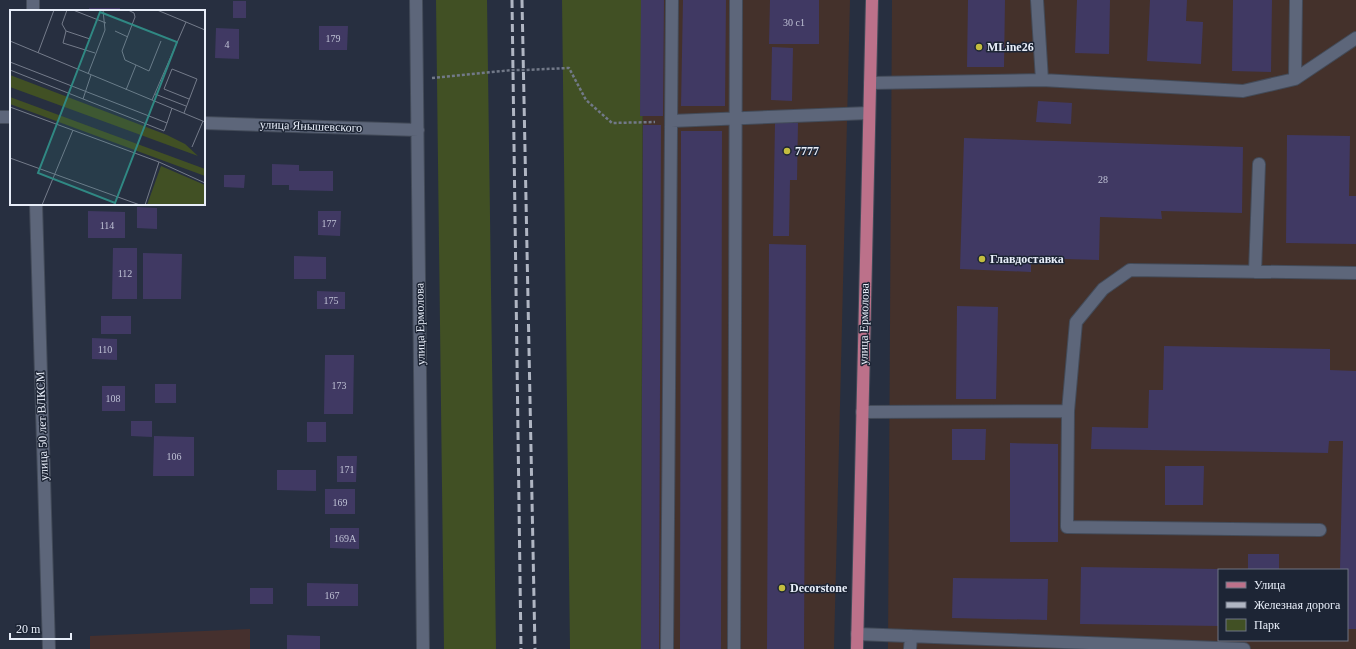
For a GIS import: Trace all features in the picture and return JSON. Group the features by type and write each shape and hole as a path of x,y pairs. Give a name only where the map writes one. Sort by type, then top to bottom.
{"main road":[{"name":"улица Ермолова","path":"857,649 872,0"}],"street":[{"name":"улица Ермолова","path":"416,0 423,649"},
{"path":"666,649 672,0"},
{"path":"734,649 736,0"},
{"path":"1038,0 1042,80"},
{"path":"1295,79 1296,0"},
{"path":"870,83 1042,80 1243,91 1295,79 1356,38"},
{"path":"671,121 869,113"},
{"name":"улица Янышевского","path":"205,122 418,130"},
{"path":"1255,272 1259,164"},
{"name":"улица 50 лет ВЛКСМ","path":"36,205 49,649"},
{"path":"1320,530 1067,527 1068,411 1076,322 1103,289 1130,270 1356,273"},
{"path":"862,412 1068,411"},
{"path":"857,634 1244,649"},
{"path":"910,649 911,636"}],"path":[{"path":"418,80 513,70 570,68 586,100 612,123 671,121"}],"shaded area":[{"path":"643,0 850,0 834,649 641,649"},
{"path":"892,0 1356,0 1356,649 888,649"},
{"path":"250,629 250,649 90,649 90,636"}],"green space":[{"path":"436,0 487,0 496,649 444,649"},
{"path":"562,0 643,0 641,649 570,649"}],"building":[{"path":"641,0 664,0 663,116 640,116"},
{"path":"683,0 726,0 725,106 681,106"},
{"path":"770,0 819,0 819,44 769,44"},
{"path":"968,0 1005,0 1004,67 967,67"},
{"path":"1077,0 1110,0 1109,54 1075,53"},
{"path":"1150,0 1187,0 1186,21 1203,22 1201,64 1147,61"},
{"path":"1233,0 1272,0 1271,72 1232,71"},
{"path":"233,1 246,1 246,18 233,18"},
{"path":"89,8 120,8 120,10 89,10"},
{"path":"319,26 348,26 347,50 319,50"},
{"path":"216,28 239,29 239,59 215,58"},
{"path":"772,47 793,48 792,101 771,100"},
{"path":"1038,101 1072,103 1071,124 1036,122"},
{"path":"775,123 798,123 797,180 790,180 789,236 773,236"},
{"path":"643,125 661,125 659,649 641,649"},
{"path":"681,131 722,131 721,649 680,649"},
{"path":"1287,135 1350,136 1349,196 1356,196 1356,244 1286,243"},
{"path":"964,138 1243,147 1242,213 1161,211 1162,219 1100,217 1099,260 1031,258 1031,272 960,269"},
{"path":"272,164 299,165 299,171 333,171 333,191 289,190 289,185 272,185"},
{"path":"205,168 206,168 205,197"},
{"path":"224,175 245,175 244,188 224,187"},
{"path":"137,207 157,208 157,229 137,228"},
{"path":"88,211 125,212 125,238 88,238"},
{"path":"318,211 341,211 340,236 318,235"},
{"path":"769,244 806,245 804,649 767,649"},
{"path":"113,248 137,248 137,299 112,299"},
{"path":"143,253 182,254 181,299 143,299"},
{"path":"294,256 326,257 326,279 294,279"},
{"path":"317,291 345,292 345,309 317,309"},
{"path":"957,306 998,307 996,399 956,399"},
{"path":"101,316 131,316 131,334 101,334"},
{"path":"92,338 117,339 117,360 92,359"},
{"path":"1164,346 1330,349 1330,370 1356,371 1356,629 1348,629 1348,569 1340,569 1343,441 1329,441 1328,453 1091,449 1092,427 1148,428 1149,390 1163,390"},
{"path":"325,355 354,355 353,414 324,414"},
{"path":"155,384 176,384 176,403 155,403"},
{"path":"102,386 125,386 125,411 102,411"},
{"path":"131,421 152,421 152,437 131,436"},
{"path":"307,422 326,422 326,442 307,442"},
{"path":"952,429 986,429 985,460 952,460"},
{"path":"154,436 194,437 194,476 153,476"},
{"path":"1010,443 1058,444 1058,542 1010,542"},
{"path":"337,456 357,456 356,482 337,482"},
{"path":"1165,466 1204,466 1203,505 1165,505"},
{"path":"277,470 316,470 316,491 277,490"},
{"path":"325,489 355,489 355,514 325,514"},
{"path":"330,528 359,528 359,549 330,548"},
{"path":"1248,554 1279,554 1279,569 1248,569"},
{"path":"1081,567 1219,569 1218,626 1080,624"},
{"path":"953,578 1048,579 1047,620 952,618"},
{"path":"307,583 358,584 358,606 307,606"},
{"path":"250,588 273,588 273,604 250,604"},
{"path":"287,635 320,636 320,649 287,649"}],"railway":[{"path":"512,0 521,649"},
{"path":"522,0 535,649"}],"place":[{"name":"MLine26","path":"979,47"},
{"name":"7777","path":"787,151"},
{"name":"Главдоставка","path":"982,259"},
{"name":"Decorstone","path":"782,588"}]}
